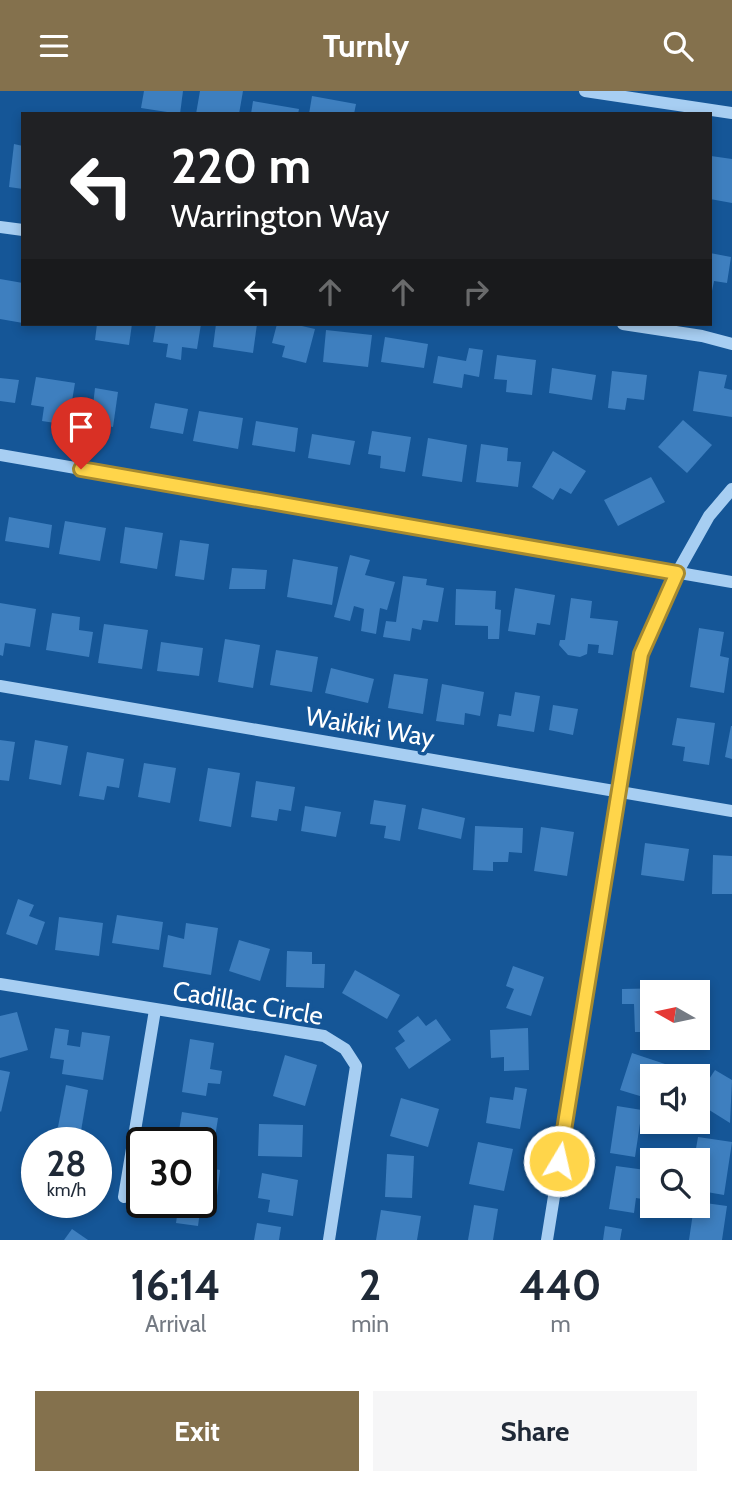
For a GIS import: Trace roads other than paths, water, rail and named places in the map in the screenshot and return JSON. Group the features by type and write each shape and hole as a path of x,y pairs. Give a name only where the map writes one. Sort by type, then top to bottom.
{"street":[{"path":"585,91 732,113"},
{"path":"0,227 21,230"},
{"path":"636,326 702,336 732,344"},
{"path":"0,454 732,582"},
{"path":"547,1240 641,654 677,573 709,516 732,489"},
{"name":"Waikiki Way","path":"0,686 732,811"},
{"name":"Cadillac Circle","path":"0,984 324,1036 345,1049 356,1066 330,1240"},
{"name":"Cadillac Circle","path":"124,1197 155,1010"}]}
